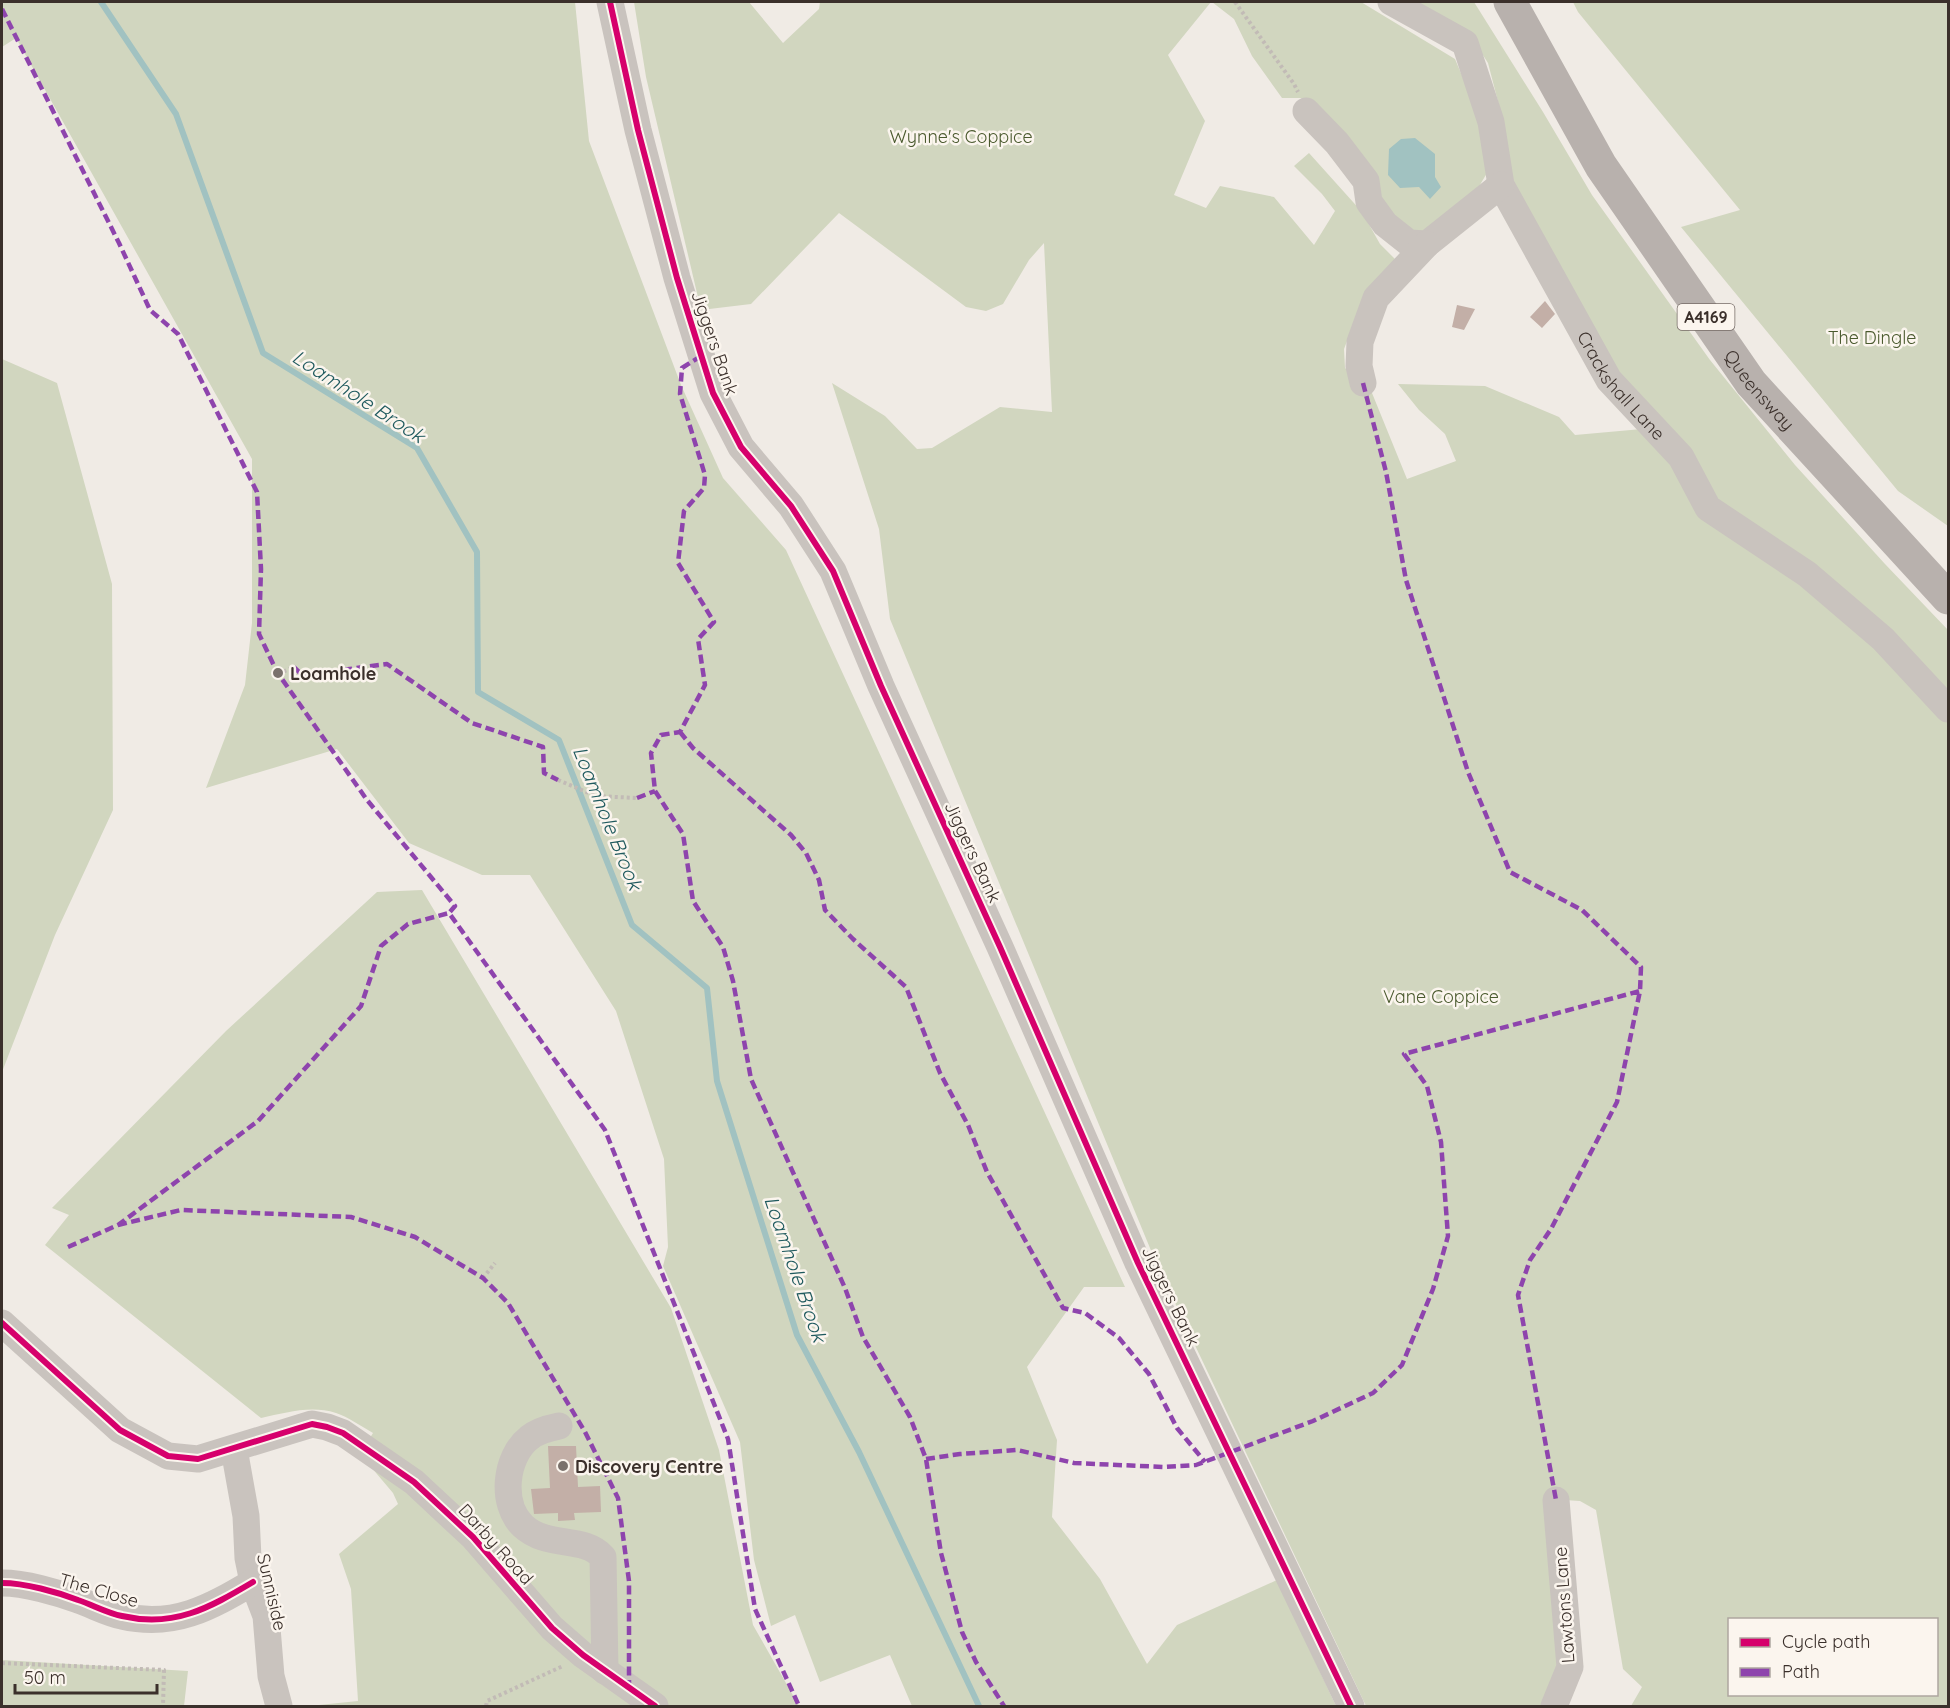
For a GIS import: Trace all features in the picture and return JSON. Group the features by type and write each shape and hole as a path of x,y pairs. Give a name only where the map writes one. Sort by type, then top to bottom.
{"main road":[{"name":"Queensway","path":"1510,2 1601,166 1751,383 1948,598"}],"street":[{"name":"Jiggers Bank","path":"610,2 653,187 677,278 713,393 741,447 790,506 833,570 881,686 1000,947 1138,1263 1351,1707"},
{"name":"Crackshall Lane","path":"1391,2 1465,43 1491,122 1501,185 1609,380 1681,457 1708,508 1807,574 1883,639 1948,709"},
{"path":"1306,111 1337,143 1366,181 1369,202 1385,224 1409,243 1427,244"},
{"path":"1363,383 1359,366 1360,342 1376,298 1427,244 1501,185"},
{"name":"Darby Road","path":"2,1323 120,1430 168,1456 198,1458 312,1424 327,1426 343,1433 414,1482 453,1517 552,1628 583,1655 655,1707"},
{"path":"559,1426 530,1436 521,1446 513,1460 508,1501 523,1526 533,1532 553,1541 591,1547 603,1557 605,1671"},
{"name":"Sunniside","path":"234,1449 246,1516 248,1558 253,1582 266,1616 271,1676 279,1707"},
{"name":"Lawtons Lane","path":"1554,1707 1570,1667 1556,1500"},
{"name":"The Close","path":"2,1583 61,1594 122,1616 156,1620 180,1617 211,1606 253,1582"}],"path":[{"path":"1236,2 1294,84 1306,111"},
{"path":"278,674 294,668"},
{"path":"558,780 596,796 637,798"},
{"path":"483,1278 495,1263"},
{"path":"486,1707 487,1701 583,1655"},
{"path":"2,1663 164,1670 163,1707"}],"green space":[{"path":"2,2 575,2 589,141 681,385 723,478 786,550 1125,1287 1084,1287 1027,1367 1057,1440 1052,1517 1100,1579 1147,1664 1177,1625 1277,1580 1336,1706 912,1706 890,1655 820,1682 795,1615 771,1626 754,1560 740,1442 663,1266 668,1247 664,1159 616,1011 530,875 482,875 409,843 337,749 206,788 245,685 252,623 252,459 16,38 2,47"},
{"name":"Vane Coppice","path":"634,2 749,2 783,43 819,9 820,2 1211,2 1168,55 1205,121 1174,195 1206,208 1220,186 1274,197 1314,245 1335,211 1322,194 1294,166 1309,153 1362,212 1380,244 1399,263 1359,310 1344,349 1345,368 1372,393 1407,479 1456,461 1445,434 1419,410 1398,384 1485,386 1559,417 1575,435 1642,429 1527,211 1513,179 1502,117 1488,63 1470,35 1408,2 1474,2 1592,195 1710,360 1795,465 1948,630 1948,1706 1631,1706 1642,1687 1623,1669 1596,1510 1580,1501 1549,1499 1564,1663 1545,1706 1366,1706 1157,1265 890,619 879,529 832,383 885,416 917,449 932,448 1000,407 1052,412 1044,243 1029,260 1003,304 986,311 966,307 839,213 751,304 701,310 646,77"},
{"path":"1212,2 1361,2 1455,59 1479,116 1487,173 1465,210 1424,238 1378,205 1375,183 1301,98 1282,98 1252,56 1234,19"},
{"name":"The Dingle","path":"1573,2 1948,2 1948,526 1898,491 1681,227 1740,210 1578,12"},
{"path":"2,359 57,383 112,584 113,810 55,935 2,1072"},
{"path":"422,890 671,1308 719,1450 753,1625 799,1706 309,1706 358,1701 351,1589 339,1554 398,1504 393,1493 360,1454 373,1433 345,1417 326,1411 298,1411 261,1418 45,1245 69,1215 52,1208 226,1031 377,892"},
{"path":"2,1660 188,1671 184,1706 2,1706"}],"water":[{"path":"1415,138 1435,154 1435,177 1441,187 1430,199 1419,187 1400,188 1388,175 1389,149 1401,139"}],"building":[{"path":"1545,301 1555,314 1542,328 1530,317"},
{"path":"1457,305 1475,309 1464,330 1452,327"},
{"name":"Discovery Centre","path":"548,1446 576,1446 578,1487 600,1486 601,1512 574,1513 575,1520 558,1521 558,1513 534,1514 531,1489 550,1488"}],"waterway":[{"name":"Loamhole Brook","path":"101,2 176,114 263,353 417,448 477,552 478,692 559,740 632,925 707,988 717,1081 797,1335 859,1452 979,1706"}],"marked path":[{"path":"2,9 150,310 178,334 257,492 261,569 259,634 277,672 367,800 455,906 449,913 605,1130 728,1439 755,1609 799,1706"},
{"path":"701,356 682,368 680,394 705,475 704,488 684,511 678,563 714,622 698,639 705,685 680,732 661,735 651,753 655,791 683,834 693,901 723,947 733,981 751,1079 845,1288 863,1337 910,1417 926,1459 941,1553 962,1632 976,1662 1004,1706"},
{"path":"1363,383 1386,472 1406,580 1468,772 1510,872 1582,910 1641,967 1640,991 1617,1102 1551,1229 1530,1260 1518,1295 1556,1500"},
{"path":"294,667 304,677 387,664 472,723 543,747 544,773 558,780"},
{"path":"680,732 693,748 791,835 806,853 819,880 825,910 906,987 940,1073 968,1125 987,1172 1063,1308 1085,1313 1119,1338 1149,1374 1177,1428 1205,1462"},
{"path":"637,798 655,791"},
{"path":"68,1247 118,1225 258,1121 361,1006 381,946 408,924 449,913"},
{"path":"926,1459 1017,1450 1074,1463 1163,1467 1196,1465 1313,1421 1373,1393 1402,1365 1433,1289 1448,1236 1441,1142 1427,1086 1404,1054 1640,991"},
{"path":"118,1225 181,1210 351,1217 415,1237 483,1278 508,1303 585,1432 618,1498 629,1581 629,1689"}],"cycle path":[{"path":"610,2 638,130 677,278 713,393 741,447 791,506 833,571 881,686 1000,947 1138,1263 1351,1706"},
{"path":"2,1323 120,1430 168,1456 198,1459 312,1424 343,1433 414,1482 473,1537 552,1628 583,1655 655,1706"},
{"path":"2,1583 51,1591 122,1616 158,1619 175,1617 206,1607 253,1582"}],"place":[{"name":"Loamhole","path":"278,673"},
{"name":"Discovery Centre","path":"563,1466"}],"park label":[{"name":"Wynne's Coppice","path":"961,136"}]}
